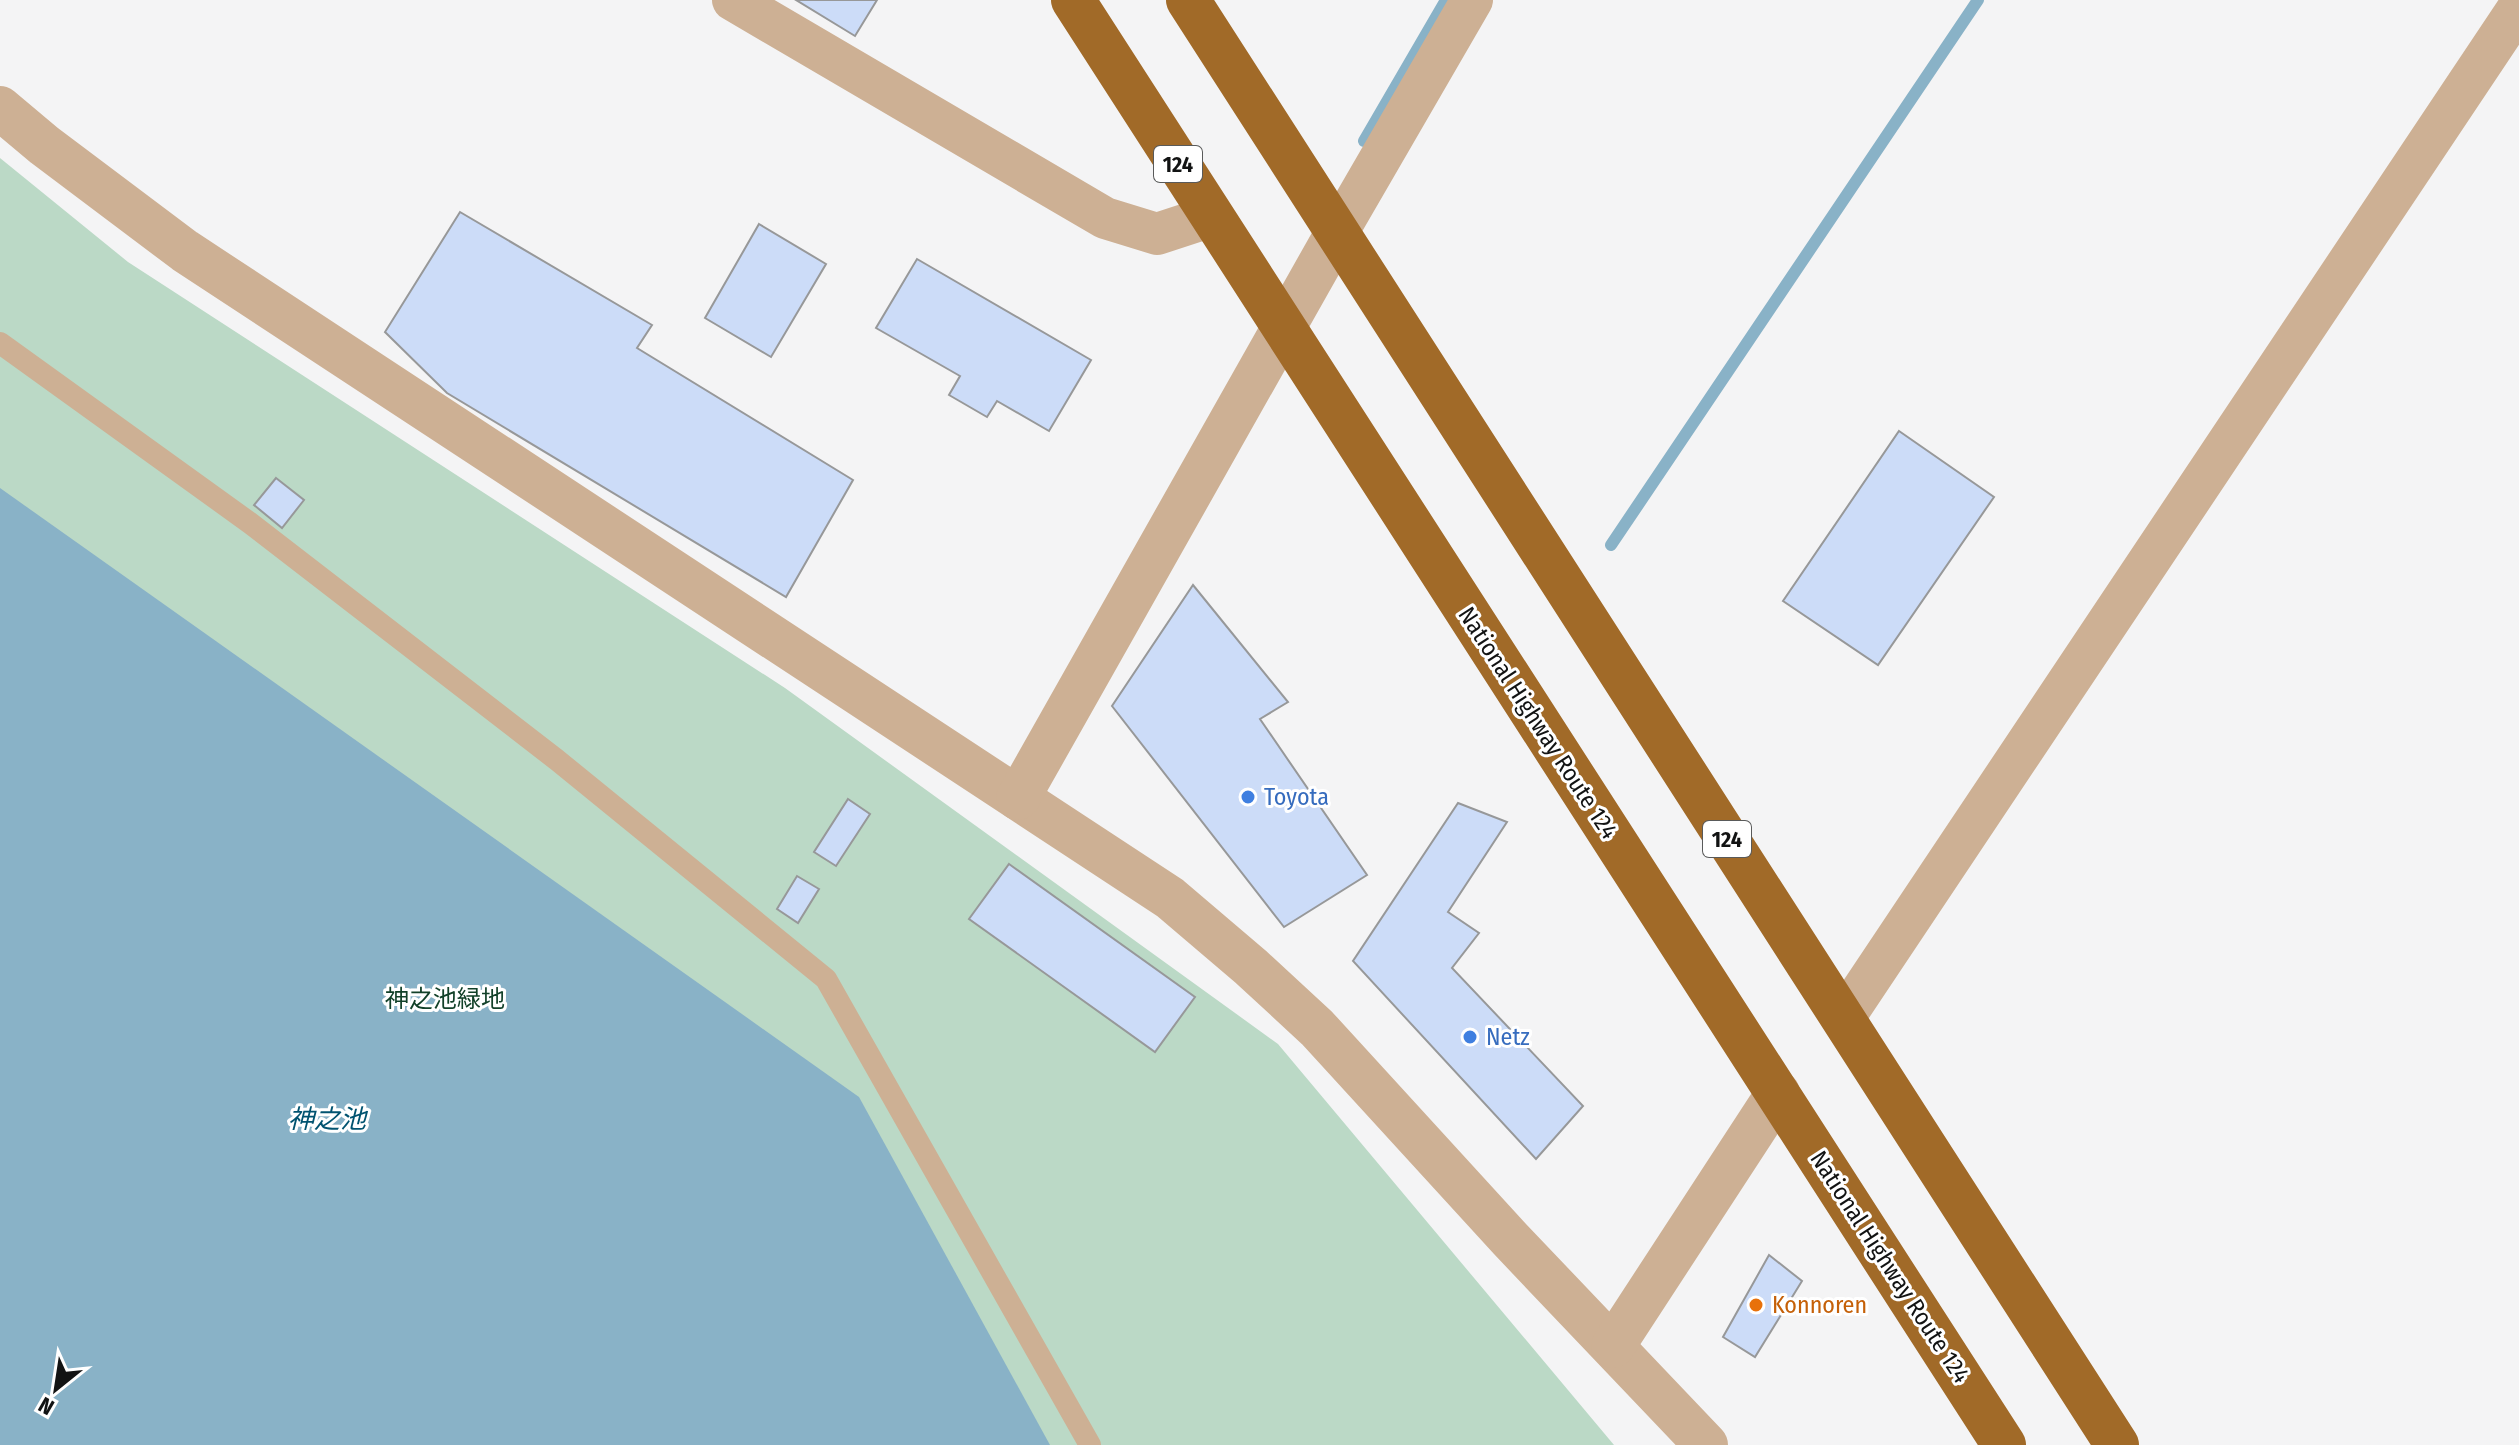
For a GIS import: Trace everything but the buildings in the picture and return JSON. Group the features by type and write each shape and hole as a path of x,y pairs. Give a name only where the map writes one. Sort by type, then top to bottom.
{"highway":[{"name":"National Highway Route 124","path":"1073,0 2004,1445"},
{"name":"124","path":"1188,0 2117,1445"}],"street":[{"path":"733,0 1105,218 1157,234 1212,216"},
{"path":"1018,798 1472,0"},
{"path":"1843,1019 2519,7"},
{"path":"0,108 185,251 1170,898 1317,1028 1510,1239 1706,1445"},
{"path":"1613,1346 1778,1093"}],"lane":[{"path":"0,343 262,532 557,760 826,979 1090,1445"}],"green space":[{"name":"神之池緑地","path":"0,158 128,262 785,688 1278,1044 1614,1445 0,1445"}],"water":[{"name":"神之池","path":"0,488 859,1097 1050,1445 0,1445"}],"waterway":[{"path":"1364,141 1446,0"},
{"path":"1611,545 1978,0"}],"place":[{"name":"Toyota","path":"1248,797"},
{"name":"Netz","path":"1470,1037"},
{"name":"Konnoren","path":"1756,1305"}]}
